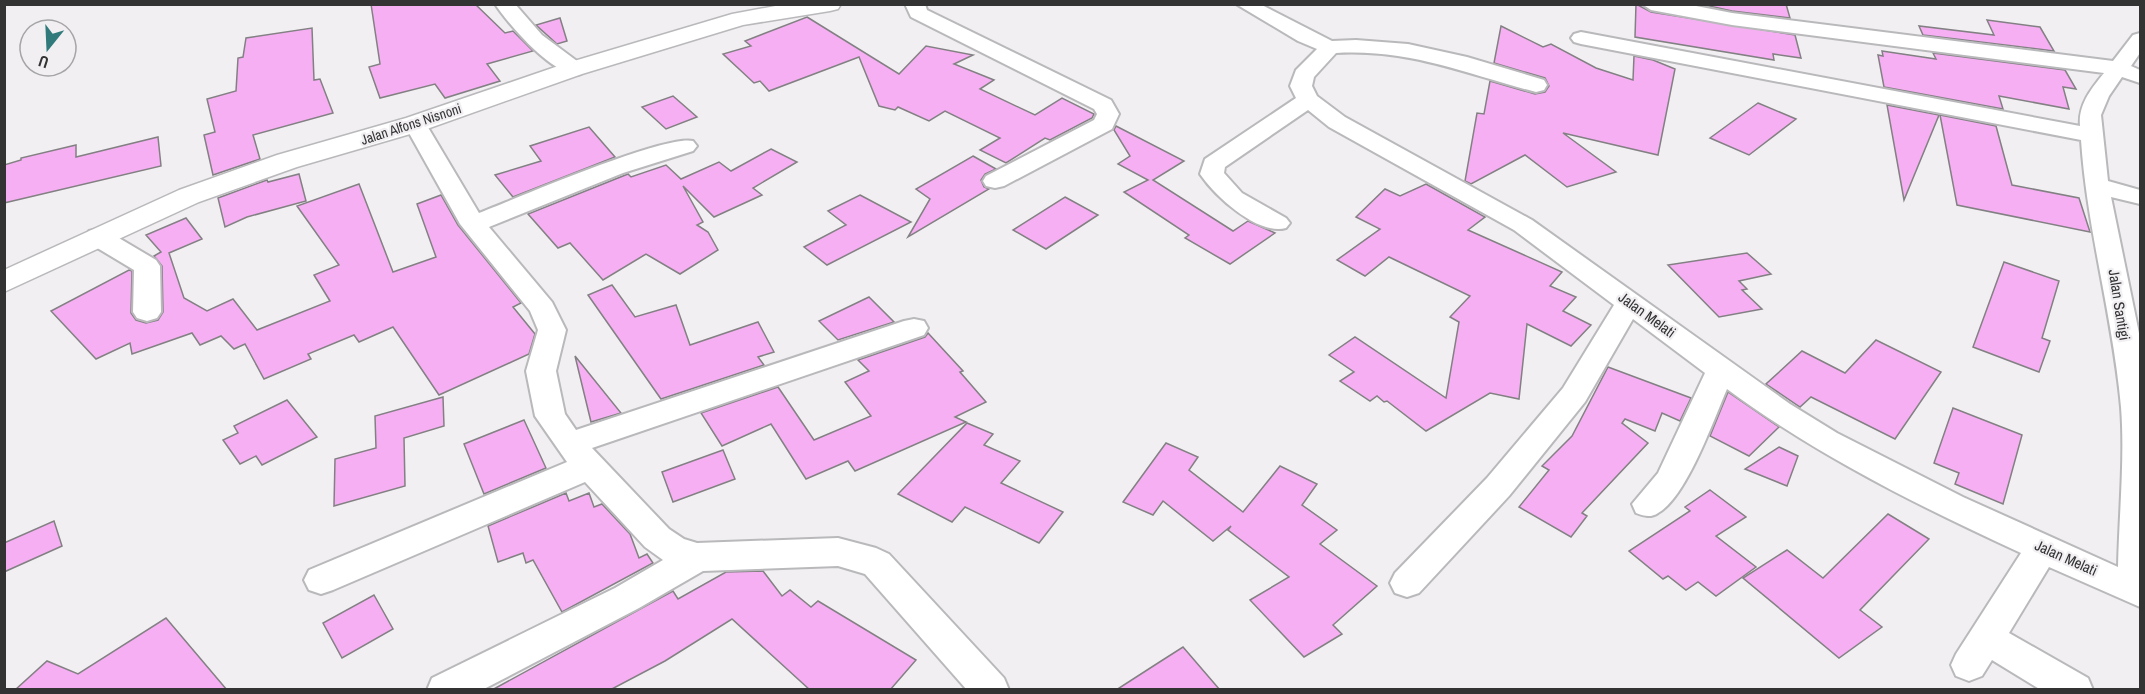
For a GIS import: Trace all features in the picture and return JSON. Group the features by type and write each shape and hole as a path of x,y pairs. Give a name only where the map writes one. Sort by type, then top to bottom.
{"main road":[{"name":"Jalan Alfons Nisnoni","path":"4,282 189,196 244,176 415,124 573,69 740,19 813,5"}],"street":[{"path":"504,4 535,39 573,69"},
{"path":"915,4 918,13 1103,105 1108,114 1104,124 995,181"},
{"path":"1245,4 1305,37 1330,47 1358,44 1419,52 1466,62 1536,85"},
{"path":"1651,4 1732,20 2129,73"},
{"path":"1581,38 1704,64 2090,135"},
{"name":"Jalan Santigi","path":"2138,591 2138,410 2122,306 2096,185 2090,115 2098,95 2129,73 2140,39"},
{"path":"1277,223 1233,198 1212,174 1213,164 1308,100 1301,86 1304,75 1330,47"},
{"name":"Jalan Melati","path":"1308,100 1337,122 1522,225 1721,370 1826,441 1952,506 2138,591"},
{"path":"415,124 473,224 542,308 552,330 541,371 550,416 578,456 657,538 673,550 697,557 837,552 864,558 877,564 992,690"},
{"path":"473,224 615,168 685,146"},
{"path":"2096,185 2140,197"},
{"path":"98,237 147,266 147,312"},
{"path":"1407,583 1498,487 1574,394 1629,302"},
{"path":"321,580 578,456 914,328"},
{"path":"1648,504 1670,480 1721,370"},
{"path":"2043,548 1977,651 2075,690"},
{"path":"445,690 627,598 697,557"}],"building":[{"path":"371,4 475,4 505,33 513,31 533,51 487,64 500,81 445,98 435,84 380,98 369,67 380,64"},
{"path":"1636,4 1651,12 1795,35 1801,58 1773,54 1774,60 1635,37"},
{"path":"1700,4 1786,4 1790,18 1732,11"},
{"path":"807,17 899,74 926,46 973,55 954,64 994,80 980,89 1035,115 1062,98 1094,114 1092,118 1050,140 1045,138 1006,163 980,150 1000,138 945,111 929,121 898,107 895,110 879,106 859,57 769,91 760,81 754,83 723,54 751,46 745,41"},
{"path":"560,18 567,41 557,44 536,25"},
{"path":"1987,20 2040,27 2054,51 1923,35 1919,26 1994,35"},
{"path":"1501,26 1543,47 1551,44 1596,68 1633,80 1634,56 1653,60 1675,69 1658,155 1563,133 1616,172 1567,187 1525,155 1471,184 1465,181 1477,113 1484,114 1490,81 1535,94 1545,92 1549,86 1545,78 1494,63"},
{"path":"312,28 314,80 320,79 333,113 253,135 260,159 213,175 204,135 215,132 207,99 236,91 238,58 243,57 246,38"},
{"path":"1882,51 1936,59 1933,53 2065,70 2076,89 2063,87 2069,109 1999,96 2003,109 1884,87 1878,55 1883,56"},
{"path":"673,96 697,117 666,129 642,107"},
{"path":"1758,103 1796,119 1749,155 1710,138"},
{"path":"1887,105 1939,115 1904,200"},
{"path":"1940,115 1996,126 2012,185 2079,198 2090,232 1957,205"},
{"path":"1116,126 1184,161 1153,180 1233,231 1248,221 1275,233 1230,264 1185,238 1189,235 1124,192 1148,180 1118,164 1130,156 1114,130"},
{"path":"589,127 615,157 513,197 495,175 541,161 530,146"},
{"path":"158,137 161,166 4,203 4,165 21,160 21,158 76,145 76,157"},
{"path":"771,149 797,162 753,188 762,195 714,217 683,186 703,222 697,225 708,232 718,250 680,274 646,254 603,280 570,243 558,248 528,214 628,174 631,177 666,165 681,179 719,162 731,171"},
{"path":"973,156 996,169 985,174 981,180 984,187 989,189 908,237 930,199 916,189"},
{"path":"299,174 306,201 247,217 225,227 218,198 267,180 268,182"},
{"path":"359,184 393,272 436,257 417,204 441,195 458,225 521,303 513,307 535,334 529,354 439,395 393,327 359,342 354,335 308,354 311,359 264,379 245,344 234,349 221,336 200,345 192,333 132,354 130,343 96,359 51,311 129,270 132,271 131,313 136,320 146,323 158,320 163,312 162,266 154,256 161,252 146,235 186,218 202,239 169,253 184,298 207,311 233,299 257,330 330,301 314,275 339,265 297,206"},
{"path":"1426,184 1485,217 1468,230 1562,272 1550,286 1576,297 1563,311 1591,325 1571,346 1527,324 1519,399 1490,393 1426,431 1387,401 1384,402 1377,396 1370,401 1340,381 1354,372 1329,355 1355,337 1446,398 1459,322 1450,317 1470,296 1389,257 1365,276 1337,260 1380,229 1356,217 1385,189 1400,196"},
{"path":"860,195 911,222 827,265 804,247 846,225 828,211"},
{"path":"1065,197 1098,215 1046,249 1013,230"},
{"path":"1747,253 1771,274 1739,281 1747,289 1742,290 1762,309 1719,317 1668,265"},
{"path":"2004,262 2059,281 2042,338 2050,341 2039,372 1973,347"},
{"path":"612,285 635,317 676,305 690,345 758,322 774,352 758,357 764,365 661,399 588,295"},
{"path":"869,297 894,322 838,340 819,321"},
{"path":"928,333 963,371 960,372 986,402 955,417 966,422 855,471 848,461 806,479 771,424 722,446 701,413 778,387 814,440 871,416 845,382 869,371 858,360 925,337"},
{"path":"1876,340 1941,372 1895,439 1811,397 1800,407 1766,384 1802,351 1845,373"},
{"path":"575,356 621,413 591,422"},
{"path":"1608,367 1691,398 1680,421 1662,413 1655,431 1625,419 1622,423 1648,443 1582,513 1587,516 1571,537 1519,507 1549,470 1542,466 1572,436"},
{"path":"1728,392 1779,427 1749,456 1710,436"},
{"path":"443,397 444,426 404,438 405,486 334,506 335,459 376,448 375,416"},
{"path":"287,400 317,437 262,465 256,456 240,464 223,440 238,433 234,426"},
{"path":"1953,408 2022,435 2003,504 1955,484 1959,473 1934,463"},
{"path":"524,420 546,468 484,494 464,444"},
{"path":"967,423 993,434 984,445 1020,461 1001,483 1063,512 1039,543 965,507 952,522 898,494"},
{"path":"1166,443 1198,457 1189,470 1243,512 1280,466 1317,484 1302,505 1337,530 1320,544 1377,586 1333,625 1342,634 1304,657 1250,600 1289,577 1228,530 1231,526 1213,541 1163,501 1153,515 1123,502"},
{"path":"1779,447 1798,456 1787,486 1745,469"},
{"path":"723,450 735,479 673,502 662,472"},
{"path":"1710,490 1746,517 1716,536 1756,567 1716,596 1698,582 1686,590 1668,576 1663,579 1629,551 1690,511 1685,507"},
{"path":"566,493 569,501 589,493 594,507 602,504 630,534 639,558 647,554 653,563 562,612 533,560 526,563 523,553 498,562 488,526"},
{"path":"1888,514 1929,539 1860,610 1882,627 1839,658 1743,578 1787,550 1823,578"},
{"path":"54,521 62,546 4,572 4,543"},
{"path":"763,571 782,596 790,590 811,607 818,601 916,660 890,690 810,690 732,619 665,661 610,690 492,690 673,591 678,599 726,572"},
{"path":"374,595 393,629 342,658 323,623"},
{"path":"166,618 227,690 15,690 47,661 78,674"},
{"path":"1183,647 1220,690 1116,690 1158,663"}]}
